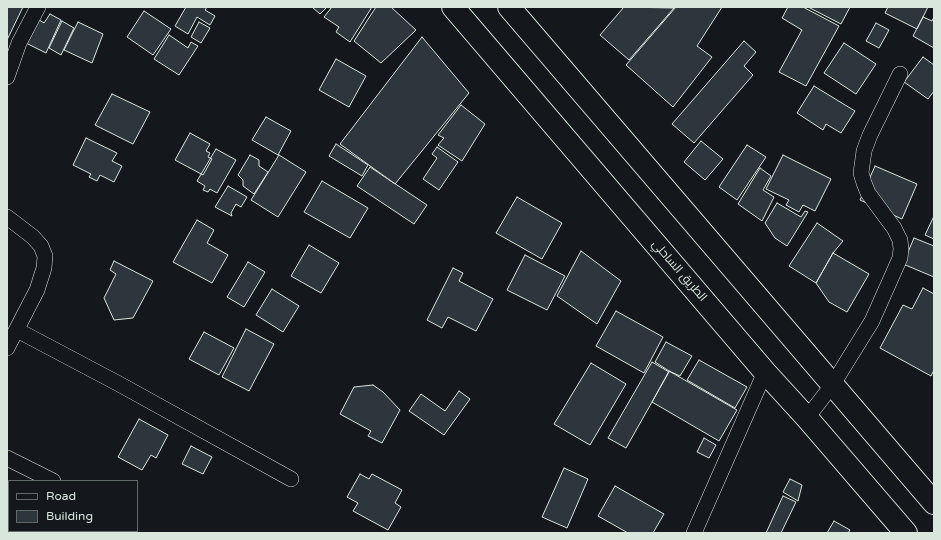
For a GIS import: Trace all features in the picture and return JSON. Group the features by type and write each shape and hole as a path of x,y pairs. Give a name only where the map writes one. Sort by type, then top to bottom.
{"highway":[{"name":"الطريق الساحلي","path":"453,7 765,372 807,418 906,533"},
{"path":"509,7 934,503"}],"street":[{"path":"7,77 19,43 38,7"},
{"path":"807,418 833,384 872,321 900,258 900,240 894,228 868,193 861,173 864,150 900,74"},
{"path":"7,217 33,237 41,246 45,256 44,268 38,290 7,348"},
{"path":"17,330 292,479"},
{"path":"694,533 765,372"},
{"path":"7,458 27,475 48,480"}],"building":[{"path":"7,7 23,7 7,40"},
{"path":"186,7 207,7 205,10 215,16 210,25 197,17 188,34 175,26"},
{"path":"312,7 327,7 320,14"},
{"path":"332,7 372,7 350,42 336,32 339,27 324,17"},
{"path":"376,7 391,7 416,30 381,63 354,41"},
{"path":"624,7 674,8 629,60 600,35"},
{"path":"676,7 722,7 697,46 712,57 673,107 626,65"},
{"path":"788,7 803,7 839,26 806,86 779,72 802,30 782,18"},
{"path":"808,7 850,7 841,24"},
{"path":"888,7 928,7 917,29 885,13"},
{"path":"144,11 171,29 153,55 127,37"},
{"path":"50,14 61,20 46,53 24,42 36,18 44,23"},
{"path":"923,17 932,21 934,17 934,48 913,36"},
{"path":"62,21 74,28 61,55 49,48"},
{"path":"78,22 103,34 92,63 64,50"},
{"path":"199,22 210,28 201,43 191,37"},
{"path":"876,23 889,30 879,48 866,41"},
{"path":"169,35 188,48 191,42 198,46 179,75 154,59"},
{"path":"422,37 469,93 395,184 340,144"},
{"path":"744,41 756,52 744,66 753,75 694,143 672,124"},
{"path":"844,43 876,64 856,94 824,73"},
{"path":"923,57 934,65 934,91 928,99 904,82"},
{"path":"336,59 366,76 349,107 319,90"},
{"path":"814,86 855,111 841,133 826,124 823,130 797,113"},
{"path":"112,94 150,112 133,144 95,125"},
{"path":"461,105 485,124 462,161 438,145 444,138 438,135"},
{"path":"266,117 291,131 278,155 252,140"},
{"path":"190,133 210,144 206,151 210,153 208,157 212,159 203,175 175,160"},
{"path":"86,138 117,153 112,161 122,166 114,182 100,175 97,181 89,177 91,174 73,165"},
{"path":"701,141 723,159 705,180 684,162"},
{"path":"336,144 368,165 362,176 329,156"},
{"path":"747,145 766,157 737,200 719,187"},
{"path":"437,147 458,162 439,190 423,179 437,158 432,154"},
{"path":"216,149 236,160 217,193 210,189 208,192 203,190 205,186 197,181"},
{"path":"250,155 259,160 259,166 268,172 254,194 243,186 243,180 238,175"},
{"path":"279,155 306,172 278,217 251,200"},
{"path":"783,155 831,179 815,211 803,205 799,212 786,205 789,200 766,189"},
{"path":"875,166 917,184 902,219 860,200"},
{"path":"370,167 427,205 414,224 357,186"},
{"path":"760,168 771,176 763,190 774,197 762,221 738,204"},
{"path":"322,181 368,208 350,238 304,212"},
{"path":"228,186 247,197 241,207 236,204 231,213 232,216 215,207"},
{"path":"517,197 562,223 542,259 496,233"},
{"path":"777,203 801,217 805,211 808,212 787,246 775,238 765,223"},
{"path":"934,216 934,239 925,235"},
{"path":"197,220 214,230 207,243 228,255 212,283 173,262"},
{"path":"817,223 843,241 833,253 816,283 789,266"},
{"path":"914,238 934,246 934,277 903,264"},
{"path":"309,245 339,263 321,293 291,276"},
{"path":"581,251 621,281 597,324 557,296"},
{"path":"833,253 869,274 847,312 829,302 816,283"},
{"path":"525,255 565,276 547,310 507,290"},
{"path":"114,261 153,281 133,318 114,320 104,298 116,274 110,270"},
{"path":"248,262 265,272 244,307 227,297"},
{"path":"453,268 463,273 459,281 493,299 476,331 448,317 442,328 427,320"},
{"path":"923,288 934,294 934,370 931,376 880,348 903,305 912,309"},
{"path":"272,289 299,306 283,332 256,315"},
{"path":"616,311 663,337 644,373 596,346"},
{"path":"246,329 274,344 249,391 222,377"},
{"path":"204,332 234,348 219,375 189,359"},
{"path":"666,342 692,356 680,376 655,362"},
{"path":"699,360 747,387 735,408 687,380"},
{"path":"652,362 669,372 626,448 608,438"},
{"path":"591,363 626,384 590,445 554,424"},
{"path":"669,371 737,410 719,441 652,402"},
{"path":"373,385 383,392 400,410 382,443 368,436 371,431 340,414 354,387"},
{"path":"459,391 470,399 444,435 409,411 421,394 445,411"},
{"path":"139,419 168,435 156,458 151,455 142,470 118,457"},
{"path":"704,438 716,445 709,458 697,452"},
{"path":"191,446 212,457 203,474 182,464"},
{"path":"564,468 588,479 567,528 542,517"},
{"path":"360,474 369,479 372,474 402,490 395,503 401,507 388,530 353,511 358,503 347,497"},
{"path":"790,479 802,485 798,501 783,492"},
{"path":"615,486 664,514 653,533 628,533 598,516"},
{"path":"783,496 796,502 781,533 766,533"},
{"path":"834,521 850,530 848,533 827,533"}]}
